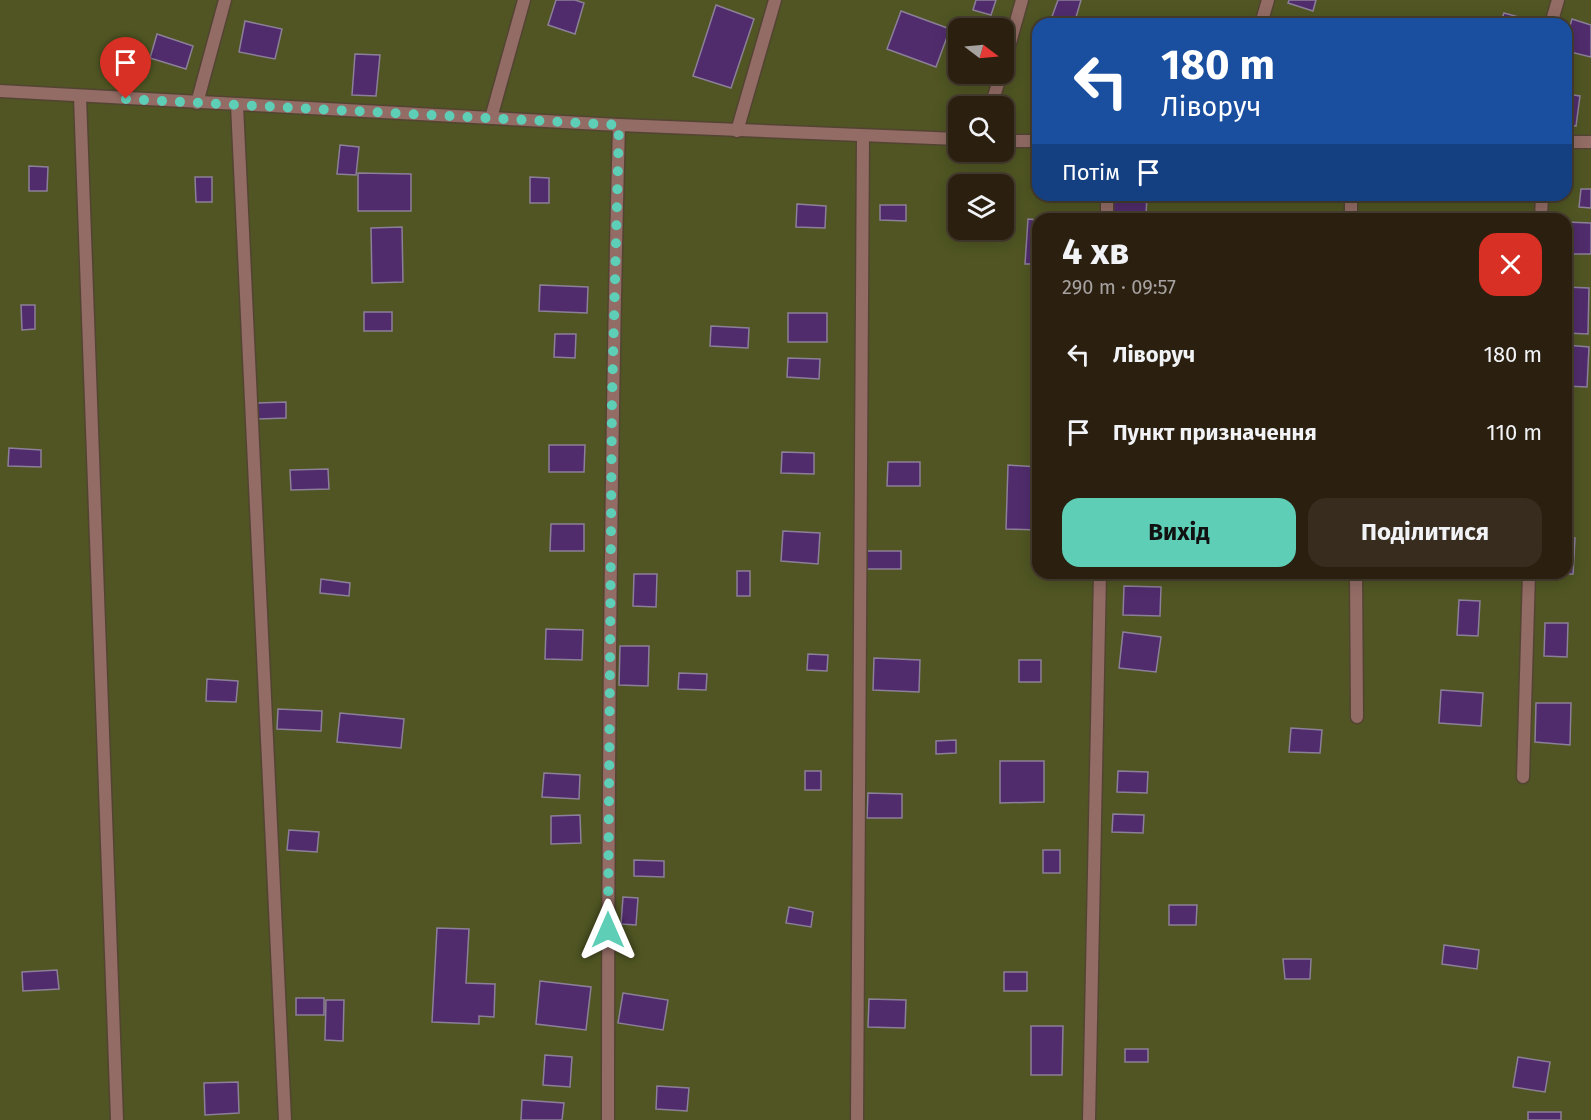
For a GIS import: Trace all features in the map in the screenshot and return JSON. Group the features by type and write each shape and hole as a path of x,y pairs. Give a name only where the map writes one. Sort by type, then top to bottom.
{"street":[{"path":"197,103 225,0"},
{"path":"491,118 524,0"},
{"path":"737,131 775,0"},
{"path":"1014,28 1022,0"},
{"path":"1263,18 1268,0"},
{"path":"1553,18 1558,0"},
{"path":"0,91 737,131 948,139"},
{"path":"80,97 117,1120"},
{"path":"237,105 285,1120"},
{"path":"608,1120 612,434 619,125"},
{"path":"856,1120 862,136"},
{"path":"1014,141 1032,141"},
{"path":"1572,142 1591,142"},
{"path":"1089,1120 1100,579"},
{"path":"1356,579 1357,717"},
{"path":"1522,777 1529,579"}],"green space":[{"path":"0,0 1591,0 1591,1120 0,1120"}],"building":[{"path":"556,0 575,0 584,3 575,34 548,25"},
{"path":"976,0 996,0 991,15 973,10"},
{"path":"1058,0 1081,0 1076,18 1051,18"},
{"path":"1289,0 1316,0 1313,11 1288,3"},
{"path":"716,5 754,19 731,88 693,76"},
{"path":"901,11 948,28 948,34 936,67 887,49"},
{"path":"1504,13 1522,18 1502,18"},
{"path":"1572,19 1591,25 1591,57 1572,52"},
{"path":"245,21 282,29 275,59 239,52"},
{"path":"157,34 193,46 186,69 150,58"},
{"path":"355,54 380,55 376,96 352,95"},
{"path":"1572,95 1580,96 1576,126 1572,125"},
{"path":"340,145 359,147 356,175 337,174"},
{"path":"29,166 48,167 47,191 29,191"},
{"path":"358,173 411,174 411,211 358,211"},
{"path":"195,177 212,177 212,202 196,202"},
{"path":"530,177 549,178 549,203 530,203"},
{"path":"1581,189 1591,189 1591,208 1579,207"},
{"path":"1112,201 1147,201 1146,213 1112,213"},
{"path":"797,204 826,206 825,228 796,227"},
{"path":"880,205 906,205 906,221 880,220"},
{"path":"1028,219 1032,219 1032,264 1025,264"},
{"path":"1572,222 1591,223 1591,254 1572,254"},
{"path":"402,227 403,282 372,283 371,228"},
{"path":"540,285 588,287 587,313 539,311"},
{"path":"1572,287 1589,288 1588,334 1572,333"},
{"path":"21,305 35,305 35,329 22,330"},
{"path":"364,312 392,312 392,331 364,331"},
{"path":"788,313 827,313 827,342 788,342"},
{"path":"711,326 749,328 748,348 710,346"},
{"path":"555,334 576,334 575,358 554,357"},
{"path":"1572,346 1589,347 1587,387 1572,386"},
{"path":"788,358 820,359 819,379 787,377"},
{"path":"286,402 286,418 258,419 257,403"},
{"path":"549,445 585,445 584,472 549,472"},
{"path":"9,448 41,450 41,467 8,466"},
{"path":"782,452 814,453 814,474 781,473"},
{"path":"888,462 920,462 920,486 887,486"},
{"path":"1008,465 1032,467 1032,530 1006,529"},
{"path":"328,469 329,489 291,490 290,470"},
{"path":"551,524 584,524 584,551 550,551"},
{"path":"783,531 820,533 818,564 781,561"},
{"path":"1572,538 1575,538 1573,574"},
{"path":"866,551 901,551 901,569 865,569"},
{"path":"737,571 750,571 750,596 737,596"},
{"path":"634,574 657,574 656,607 633,606"},
{"path":"321,579 350,583 349,596 320,593"},
{"path":"1124,586 1161,587 1160,616 1123,615"},
{"path":"1459,600 1480,601 1478,636 1457,635"},
{"path":"1545,623 1568,623 1567,657 1544,656"},
{"path":"546,629 583,630 582,660 545,659"},
{"path":"1123,632 1161,637 1156,672 1119,668"},
{"path":"620,646 649,646 648,686 619,685"},
{"path":"808,654 828,655 827,671 807,670"},
{"path":"874,658 920,660 919,692 873,690"},
{"path":"1019,660 1041,660 1041,682 1019,682"},
{"path":"679,673 707,674 706,690 678,689"},
{"path":"207,679 238,681 236,702 206,701"},
{"path":"1441,690 1483,693 1481,726 1439,723"},
{"path":"1536,703 1571,703 1570,745 1535,742"},
{"path":"278,709 322,711 321,731 277,729"},
{"path":"340,713 404,719 401,748 337,742"},
{"path":"1291,728 1322,730 1320,753 1289,752"},
{"path":"956,740 956,753 936,754 936,741"},
{"path":"1000,761 1044,761 1044,802 1000,803"},
{"path":"805,771 821,771 821,790 805,790"},
{"path":"1118,771 1148,772 1147,793 1117,792"},
{"path":"544,773 580,775 579,799 542,797"},
{"path":"868,793 902,794 902,818 867,818"},
{"path":"1113,814 1144,815 1143,833 1112,832"},
{"path":"580,815 581,843 551,844 551,816"},
{"path":"289,830 319,832 317,852 287,850"},
{"path":"1043,850 1060,850 1060,873 1043,873"},
{"path":"634,860 664,861 664,877 634,876"},
{"path":"623,897 638,898 636,925 621,924"},
{"path":"1169,905 1197,905 1196,925 1169,925"},
{"path":"789,907 813,912 811,927 786,923"},
{"path":"437,928 469,929 466,983 495,984 494,1017 479,1016 479,1024 432,1022"},
{"path":"1444,945 1479,950 1477,969 1442,964"},
{"path":"1283,959 1311,959 1310,979 1285,979"},
{"path":"57,970 59,989 23,991 22,972"},
{"path":"1004,972 1027,972 1027,991 1004,991"},
{"path":"540,981 591,987 586,1030 536,1024"},
{"path":"623,993 668,1000 663,1030 618,1023"},
{"path":"296,998 324,998 324,1015 296,1015"},
{"path":"869,999 906,1000 905,1028 868,1027"},
{"path":"326,1000 344,1000 343,1041 325,1040"},
{"path":"1031,1026 1063,1026 1062,1075 1031,1075"},
{"path":"1125,1049 1148,1049 1148,1062 1125,1062"},
{"path":"545,1055 572,1057 570,1087 543,1085"},
{"path":"1518,1057 1550,1062 1545,1092 1513,1087"},
{"path":"238,1082 239,1113 205,1115 204,1083"},
{"path":"657,1086 689,1088 687,1111 656,1109"},
{"path":"522,1100 564,1103 562,1120 521,1120"},
{"path":"1528,1112 1561,1112 1561,1120 1528,1120"}],"route":[{"path":"126,99 619,125 612,398 608,930"}]}
